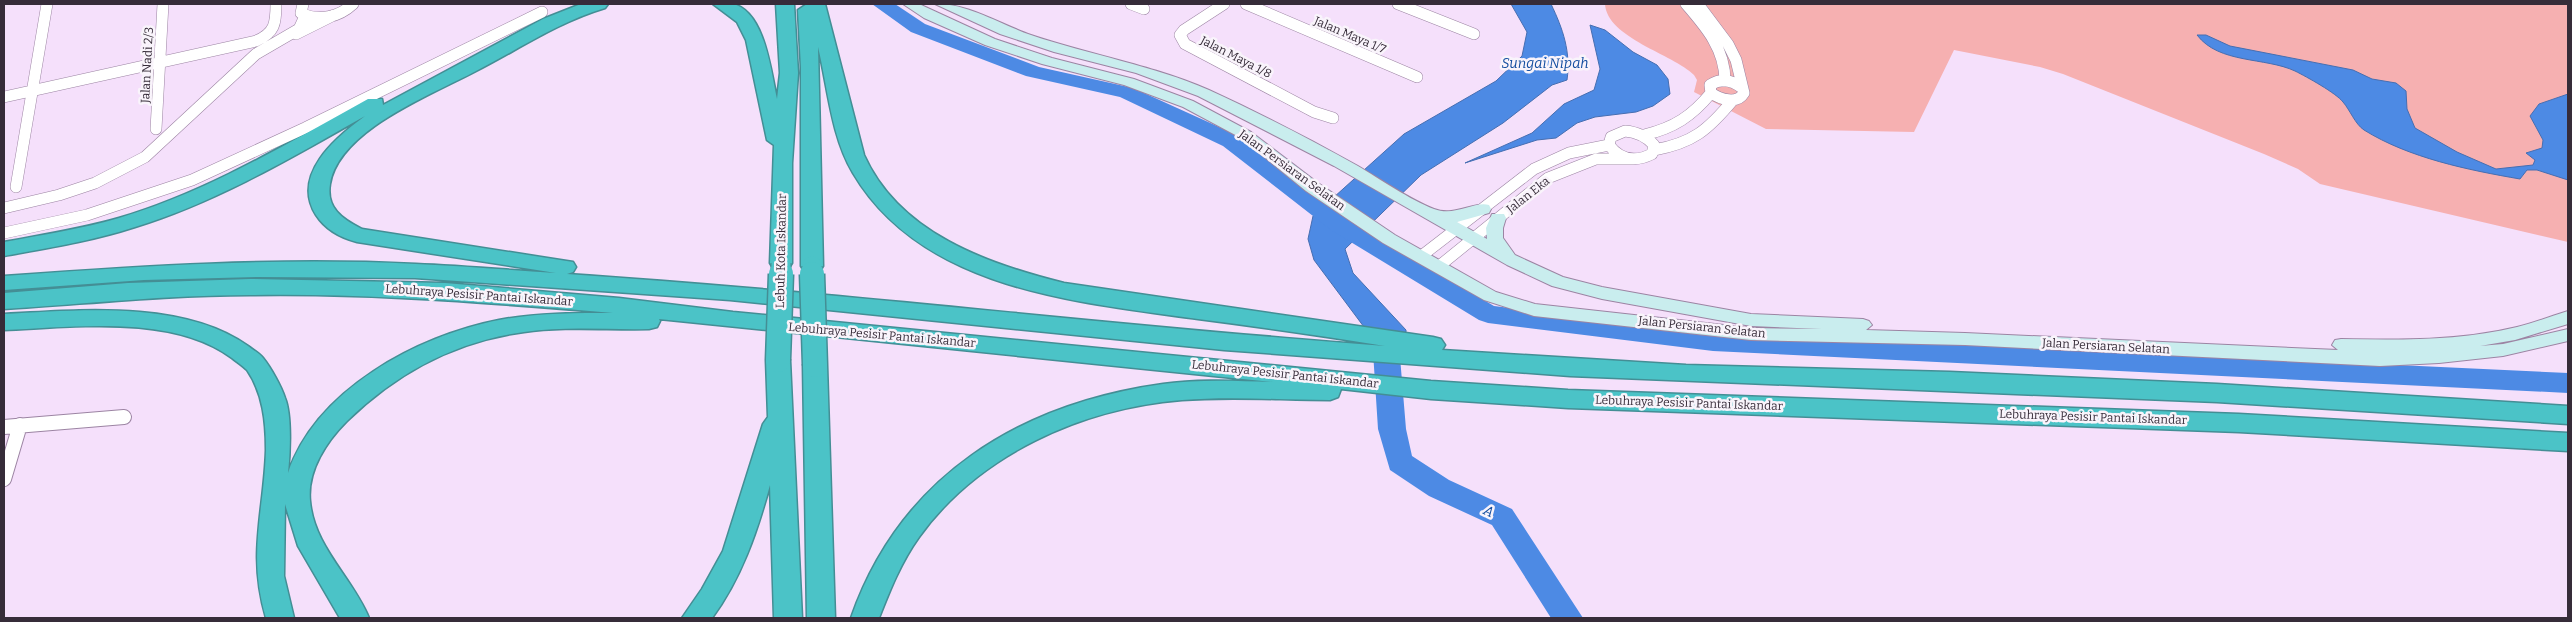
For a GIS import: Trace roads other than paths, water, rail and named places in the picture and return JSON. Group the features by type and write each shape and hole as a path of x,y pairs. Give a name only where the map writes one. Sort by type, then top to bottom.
{"highway":[{"path":"599,4 564,16 383,113 360,128 336,150 324,168 318,188 321,206 326,214 343,228 370,238 730,292"},
{"path":"722,4 744,19 755,40 782,163"},
{"name":"Lebuh Kota Iskandar","path":"785,4 789,73 782,163 778,360 788,618"},
{"path":"806,4 810,68 812,266 821,618"},
{"path":"816,4 848,138 862,173 887,205 910,226 938,245 974,264 1034,284 1071,293 1397,339 1570,368"},
{"path":"4,249 107,228 144,217 195,196 294,147 550,8"},
{"name":"Lebuhraya Pesisir Pantai Iskandar","path":"4,283 144,273 358,270 472,274 730,292 1224,342 1570,368 1686,374 2208,392 2568,415"},
{"name":"Lebuhraya Pesisir Pantai Iskandar","path":"4,301 147,291 250,287 349,288 534,298 732,320 1206,366 1430,390 1568,399 2239,423 2568,442"},
{"path":"4,322 136,319 168,322 225,341 249,357 266,379 275,400 278,447 270,517 269,558 274,601 280,618"},
{"path":"355,618 331,580 305,531 297,500 297,488 305,460 328,426 358,396 395,370 424,353 478,332 502,327 554,322 732,320"},
{"path":"865,618 879,580 892,555 907,533 936,498 992,453 1055,419 1099,404 1165,392 1430,390"},
{"path":"696,618 718,588 736,555 780,409"}],"street":[{"path":"16,187 34,90 47,4"},
{"name":"Jalan Nadi 2/3","path":"156,129 163,4"},
{"path":"4,97 265,37 276,27 276,4"},
{"path":"4,208 58,195 128,168 145,157 245,63 268,46 299,30 305,16 300,9 303,4"},
{"path":"268,46 353,4"},
{"name":"Jalan Persiaran Selatan","path":"910,4 929,15 990,42 1047,60 1129,82 1188,104 1246,135 1312,187 1420,257 1490,296 1534,310 1603,316 1751,334 1975,340 2380,359 2439,357 2503,350 2568,335"},
{"name":"Jalan Persiaran Selatan","path":"942,4 1004,31 1059,49 1141,70 1202,93 1340,163 1513,261 1558,282 1602,293 1751,320 2365,346 2439,344 2546,326 2568,317"},
{"path":"1131,4 1144,9"},
{"name":"Jalan Maya 1/8","path":"1224,4 1184,30 1180,35 1185,44 1314,112 1333,118"},
{"name":"Jalan Maya 1/7","path":"1246,4 1417,77"},
{"path":"1398,4 1474,34"},
{"path":"1686,4 1711,34 1726,71 1725,80 1742,88"},
{"path":"1698,4 1728,44 1736,60 1742,88"},
{"path":"4,233 111,208 192,180 305,128 550,8"},
{"path":"305,16 318,18 334,15"},
{"name":"Jalan Eka","path":"1420,257 1534,169 1550,161 1586,149 1609,145 1611,137 1619,132 1644,135 1677,127 1694,114 1711,93 1710,85 1725,80"},
{"name":"Jalan Eka","path":"1438,267 1548,178 1563,170 1596,160 1647,157 1654,150 1679,146 1700,136 1733,100 1743,96 1742,88"},
{"path":"1711,93 1721,98 1733,100"},
{"path":"1644,135 1650,140 1654,150"},
{"path":"1609,145 1617,154 1633,159"},
{"path":"1420,208 1449,217 1460,217 1483,209"},
{"path":"1498,218 1494,226 1496,241 1513,261"},
{"path":"1602,293 1603,316"},
{"path":"4,427 124,417"},
{"path":"4,479 20,425"}],"water":[{"name":"Sungai Nipah","path":"1511,4 1551,4 1559,22 1567,50 1567,80 1552,85 1503,123 1421,175 1345,249 1353,273 1406,330 1406,337 1367,331 1314,260 1308,239 1313,216 1404,134 1496,81 1522,56 1527,32"},
{"path":"1590,25 1605,30 1633,52 1657,65 1668,79 1670,94 1653,106 1636,112 1595,117 1577,123 1556,138 1537,140 1465,163 1532,133 1564,104 1594,90 1600,69"},
{"path":"2197,35 2206,35 2230,46 2353,70 2372,79 2396,83 2406,91 2407,109 2415,128 2457,152 2496,169 2533,165 2535,160 2526,153 2542,148 2543,140 2530,116 2539,104 2568,94 2568,180 2537,170 2527,170 2520,179 2439,162 2400,148 2364,130 2339,98 2307,77 2283,67 2243,59 2217,51"}],"waterway":[{"path":"882,4 918,28 1033,72 1126,92 1231,141 1339,225 1488,314 1713,342 2568,383"},
{"name":"A","path":"1381,329 1385,333 1392,429 1400,462 1439,488 1502,517 1568,618"}]}
